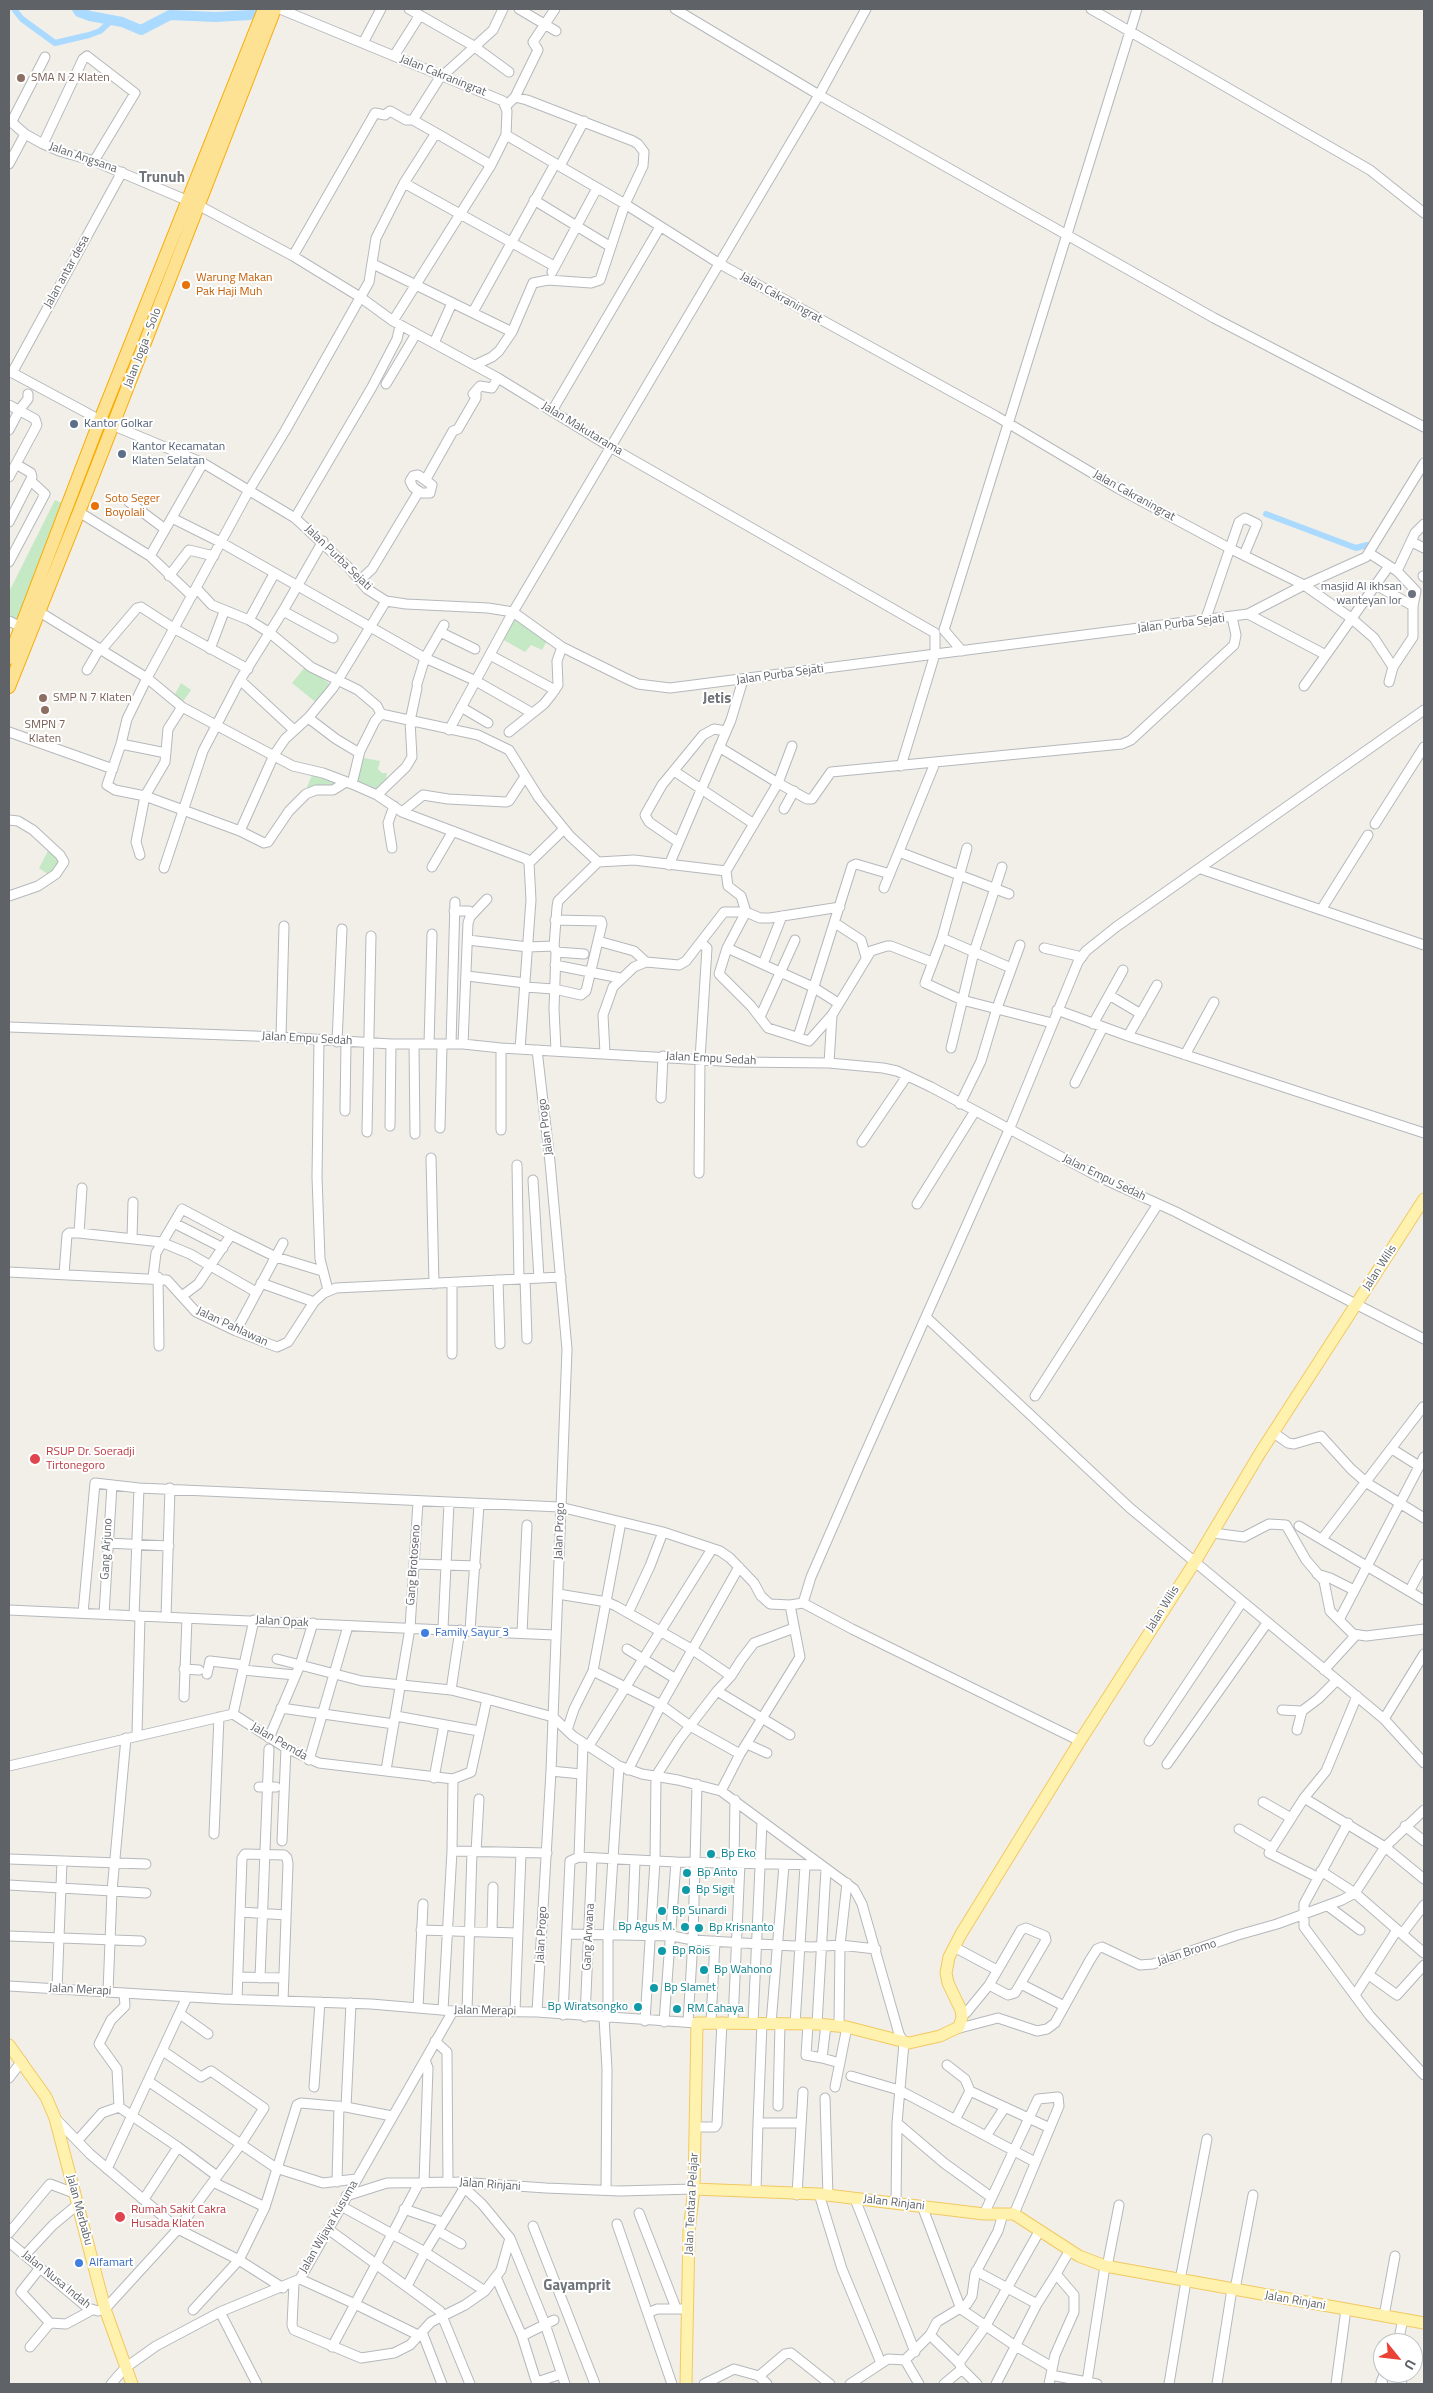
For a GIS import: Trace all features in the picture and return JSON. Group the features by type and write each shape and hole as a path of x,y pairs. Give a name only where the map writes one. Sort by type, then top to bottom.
{"highway":[{"name":"Jalan Jogja - Solo","path":"9,686 80,512 113,425 264,9"},
{"name":"Jalan Jogja - Solo","path":"9,658 100,420 275,9"}],"main road":[{"name":"Jalan Wilis","path":"963,2012 946,1977 946,1966 954,1947 1080,1741 1213,1533 1274,1433 1419,1208"},
{"path":"956,2029 961,2021 963,2012"},
{"name":"Jalan Merapi","path":"692,2023 766,2023 843,2027 904,2043 927,2040 956,2029"},
{"name":"Jalan Tentara Pelajar","path":"686,2384 681,2309 694,2189 695,2127 692,2023"},
{"name":"Jalan Merbabu","path":"9,2045 46,2097 55,2118 105,2309 132,2384"},
{"name":"Jalan Rinjani","path":"694,2189 823,2195 984,2214 1009,2214 1040,2230 1085,2260 1106,2266 1424,2323"}],"street":[{"name":"Jalan Cakraningrat","path":"280,9 443,77 490,94 503,101 506,106"},
{"path":"363,43 381,9"},
{"path":"409,9 475,47 509,72"},
{"path":"413,120 437,82 493,30 503,9"},
{"path":"519,9 556,31"},
{"path":"295,518 372,387 397,339 397,324 415,285 491,165 506,134 506,106 515,97 538,50 532,42 555,9"},
{"path":"675,9 819,95 1214,318 1424,428"},
{"path":"451,726 513,612 612,448 819,95 866,9"},
{"path":"1091,9 1370,170 1424,213"},
{"path":"944,630 991,484 1007,422 1068,236 1091,150 1137,9"},
{"path":"394,56 420,15"},
{"path":"10,120 45,56"},
{"path":"43,144 83,59 87,56 135,93 94,161"},
{"path":"475,365 492,357 499,351 512,332 533,282 548,280 597,282 600,280 625,204 643,166 644,152 638,144 584,121 515,97"},
{"path":"293,256 375,113 385,115 390,111 406,120 413,120 491,165"},
{"name":"Jalan Angsana","path":"10,120 25,134 43,144 122,172 193,203"},
{"path":"473,312 534,200 558,165 584,121"},
{"path":"381,714 375,721 360,751 349,783 333,790 316,790 306,794 289,811 268,842 264,843 240,831 146,796 108,788 107,785 121,744 127,719 147,678 222,544 248,492 285,431 369,282 376,238 404,183 436,133"},
{"path":"9,164 25,134"},
{"name":"Jalan Cakraningrat","path":"506,134 625,204 720,264 1007,422 1120,489 1231,549 1304,585 1351,618 1374,638 1393,667"},
{"name":"Jalan antar desa","path":"10,372 122,172"},
{"path":"404,183 554,266"},
{"path":"548,280 597,188"},
{"path":"534,200 611,247"},
{"name":"Jalan Makutarama","path":"193,203 293,256 360,297 397,324 498,378 612,448 935,633"},
{"path":"552,411 660,227"},
{"path":"373,264 512,332"},
{"path":"434,343 452,303"},
{"path":"386,384 416,334"},
{"name":"Jalan Purba Sejati","path":"10,372 100,420 203,463 248,492 295,518 323,542 367,589 386,601 406,604 488,608 513,612 562,647 638,684 670,688 1206,621 1248,614 1304,585 1366,557 1424,463"},
{"path":"426,479 453,431 455,422 467,409 472,395 480,386 492,388 498,378"},
{"path":"9,430 19,410 28,399 28,394 34,385"},
{"path":"9,404 35,419 36,425 9,477"},
{"path":"152,552 203,463"},
{"path":"9,522 31,481 31,473 16,464"},
{"path":"418,475 426,479 433,489 426,494 419,491 413,487 410,481 411,478 418,475"},
{"path":"9,562 45,494 31,481"},
{"path":"360,580 372,569 419,491"},
{"path":"129,502 165,529"},
{"path":"80,512 152,552 169,576 212,605 224,612 249,620 268,636 336,684 358,690 377,706 381,714 410,722 451,726 478,735 508,750 524,778 564,829 598,862"},
{"path":"172,518 371,626 425,658 476,682 532,713"},
{"path":"1206,621 1241,520 1245,518 1255,521 1257,526 1244,555"},
{"path":"1304,686 1351,618 1376,585 1393,569 1412,542 1415,532 1424,524"},
{"path":"164,868 202,751 240,680 284,611 323,542"},
{"path":"1412,542 1424,548"},
{"path":"169,576 189,550 214,556"},
{"path":"1369,553 1393,569 1416,591 1413,606 1413,637 1393,667 1389,682"},
{"path":"249,620 274,574"},
{"path":"1376,585 1413,606"},
{"path":"240,831 274,755 336,684 386,601"},
{"path":"87,670 101,648 137,608 144,609 175,629 248,669"},
{"path":"38,611 147,678 182,707 294,766 349,783 377,795 402,812 522,856 529,864 531,897 520,1049"},
{"path":"284,611 333,638"},
{"path":"210,649 224,612"},
{"path":"1248,614 1326,655"},
{"path":"719,747 778,783 807,799 812,799 831,772 1122,744 1131,740 1234,645 1236,634 1232,617"},
{"path":"9,621 21,627"},
{"path":"377,795 410,763 412,757 410,722 417,686 425,658 442,628 475,649"},
{"path":"901,766 935,654 935,633 944,630"},
{"path":"944,630 962,651"},
{"path":"509,732 549,699 555,690 558,681 557,661 562,647"},
{"path":"490,655 555,690"},
{"path":"240,680 294,730"},
{"path":"669,865 726,731 743,680"},
{"path":"140,854 136,842 146,796 165,762 168,729 182,707"},
{"path":"462,707 488,723"},
{"path":"720,1791 740,1754 800,1657 794,1628 797,1604 811,1577 927,1318 1009,1130 1070,978 1082,957 1116,926 1201,869 1424,710"},
{"path":"309,717 310,720 336,738 356,751 360,751"},
{"path":"678,842 649,822 645,814 662,785 708,731 714,728 726,731"},
{"path":"9,732 113,769"},
{"path":"121,744 166,753"},
{"path":"792,746 778,783 726,870 728,886 741,896 746,912 727,948 719,974 768,1028 805,1041 813,1039 823,1023 832,1015 866,957 871,952 886,946 932,962"},
{"path":"1375,824 1424,747"},
{"path":"884,888 935,763"},
{"path":"674,771 754,824"},
{"path":"402,812 423,795 448,799 506,802 509,801 524,778"},
{"path":"784,809 794,791"},
{"path":"392,848 388,823 394,806"},
{"path":"9,820 18,821 33,830 60,855 64,862 56,874 38,886 9,896"},
{"path":"529,864 564,829"},
{"path":"432,867 453,831"},
{"path":"1321,910 1368,835"},
{"path":"967,848 942,938 926,978 926,986 962,1000 1052,1023"},
{"path":"899,852 1009,894"},
{"path":"556,1050 554,989 557,904 598,862 622,860 726,870"},
{"path":"798,1037 853,865 890,874"},
{"path":"951,1048 974,952 1002,868"},
{"path":"1201,869 1424,946"},
{"path":"463,1044 468,920 487,899"},
{"path":"440,1128 454,906 469,911"},
{"path":"605,1053 603,1016 613,987 620,978 634,967 646,962 679,965 702,943 724,912 746,912 760,918 840,907"},
{"path":"763,964 782,916"},
{"path":"467,976 584,994 598,941 601,920 555,920"},
{"path":"835,923 861,940 866,957"},
{"path":"281,1037 284,926"},
{"path":"342,929 341,1042 346,1111"},
{"path":"429,1044 432,934"},
{"path":"367,1132 367,1043 371,936"},
{"path":"942,938 1011,968"},
{"path":"468,940 584,954"},
{"path":"760,1017 795,940"},
{"path":"598,941 631,950 646,962"},
{"path":"699,1173 700,1059 707,948 702,943"},
{"path":"960,1104 981,1061 997,1008 1020,945"},
{"path":"727,948 813,987 838,1003"},
{"path":"1044,948 1082,957"},
{"path":"555,965 620,978"},
{"path":"1093,1024 1123,970"},
{"path":"1128,1036 1157,985"},
{"path":"1109,995 1141,1014"},
{"path":"1185,1055 1214,1002"},
{"path":"1057,1010 1128,1036 1424,1133"},
{"path":"828,1064 832,1015"},
{"name":"Jalan Empu Sedah","path":"9,1027 281,1037 414,1045 463,1044 501,1048 700,1059 870,1065 907,1076 1097,1176 1158,1204 1424,1337"},
{"path":"1075,1083 1103,1027"},
{"path":"319,1040 317,1177 322,1271 328,1290 561,1277"},
{"path":"390,1126 391,1044"},
{"path":"414,1045 415,1134"},
{"path":"501,1048 501,1130"},
{"name":"Jalan Progo","path":"537,1050 567,1349 558,1594 554,1635 551,1771 538,2012"},
{"path":"661,1098 663,1056"},
{"path":"862,1142 907,1076"},
{"path":"917,1204 975,1112"},
{"path":"431,1158 434,1284"},
{"path":"517,1165 522,1279 527,1339"},
{"path":"533,1180 539,1278"},
{"path":"78,1233 82,1188"},
{"path":"132,1239 133,1202"},
{"path":"1035,1396 1158,1204"},
{"path":"159,1346 155,1277 156,1253 183,1209 276,1257 322,1271"},
{"path":"174,1224 224,1248"},
{"path":"64,1274 67,1235 69,1233 78,1233 161,1242 212,1266 256,1292"},
{"path":"182,1296 198,1284 224,1248 231,1234"},
{"path":"236,1331 283,1243"},
{"path":"9,1272 155,1277"},
{"name":"Jalan Pahlawan","path":"155,1277 171,1282 196,1312 268,1345 283,1346 288,1342 314,1302 328,1290"},
{"path":"498,1280 500,1344"},
{"path":"261,1283 314,1302"},
{"path":"452,1283 452,1354"},
{"path":"927,1318 1130,1508 1384,1719 1424,1763"},
{"path":"1322,1539 1367,1483 1423,1407"},
{"path":"1416,1416 1424,1422"},
{"path":"1274,1433 1288,1443 1294,1444 1320,1436 1351,1470 1367,1483 1424,1518"},
{"path":"1392,1449 1420,1470"},
{"path":"1339,1620 1400,1502 1420,1470 1424,1457"},
{"path":"83,1613 93,1487 95,1483 139,1488 560,1507 663,1532 712,1549 730,1558 770,1604 797,1604 1080,1741"},
{"name":"Gang Arjuno","path":"104,1614 112,1484"},
{"path":"137,1735 136,1545 139,1488"},
{"path":"166,1617 170,1488"},
{"name":"Gang Brotoseno","path":"386,1770 402,1686 410,1628 418,1502"},
{"path":"443,1628 449,1503"},
{"path":"470,1630 479,1504"},
{"path":"566,1730 593,1671 621,1522"},
{"path":"1213,1533 1244,1537 1269,1524 1286,1525 1306,1560 1326,1585 1330,1611 1346,1629 1356,1635 1366,1636 1424,1629"},
{"path":"522,1633 527,1525"},
{"path":"1299,1526 1424,1600"},
{"path":"628,1613 653,1560 663,1532"},
{"path":"107,1543 168,1546"},
{"path":"578,1857 581,1774 586,1745 644,1660 712,1549"},
{"path":"415,1564 476,1566"},
{"path":"1410,1590 1424,1564"},
{"path":"628,1770 661,1705 694,1650 738,1567"},
{"path":"1317,1574 1354,1590"},
{"path":"558,1594 606,1602 694,1650 731,1676"},
{"path":"1149,1741 1242,1602"},
{"name":"Jalan Opak","path":"9,1610 254,1620 348,1626 443,1628 554,1635"},
{"path":"184,1697 187,1618"},
{"path":"9,1766 233,1714 254,1620"},
{"path":"269,1738 300,1664 313,1623"},
{"path":"1168,1764 1268,1623"},
{"path":"309,1760 348,1626"},
{"path":"645,2021 652,1935 656,1776 690,1726 716,1691 731,1676 740,1660 754,1643 794,1628"},
{"path":"451,1690 460,1630"},
{"path":"1324,1670 1356,1635"},
{"path":"627,1649 676,1679"},
{"path":"1384,1719 1424,1654"},
{"path":"277,1659 362,1681 451,1690 553,1717 566,1730 586,1745 628,1770 698,1784 720,1791 735,1800 854,1889 862,1904 899,2034 904,2043 897,2123 900,2203"},
{"path":"184,1669 203,1672 212,1660 243,1668 295,1675"},
{"path":"593,1671 661,1705 690,1726 740,1754"},
{"path":"1282,1710 1302,1711 1318,1700 1337,1680"},
{"path":"716,1691 790,1735"},
{"path":"1357,1696 1326,1770 1306,1795 1272,1848 1270,1855 1319,1874 1355,1893 1424,1953"},
{"path":"443,2010 452,1851 453,1779 471,1772 487,1699"},
{"path":"281,1708 323,1715 395,1720 480,1731"},
{"path":"1297,1730 1302,1711"},
{"name":"Jalan Pemda","path":"233,1714 269,1738 309,1760 328,1765 453,1779"},
{"path":"214,1834 219,1717"},
{"path":"434,1778 444,1725"},
{"path":"108,1992 112,1891 126,1738"},
{"path":"747,1744 767,1753"},
{"path":"282,1841 286,1748"},
{"path":"260,1978 269,1749"},
{"path":"606,2190 608,1936 619,1766"},
{"path":"551,1771 581,1774"},
{"path":"692,2023 698,1784"},
{"path":"1306,1795 1385,1847 1424,1879"},
{"path":"467,2010 474,1852 479,1799"},
{"path":"695,2127 716,2126 717,2123 722,2022 735,1942 737,1863 735,1800"},
{"path":"1262,1802 1291,1818"},
{"path":"1355,1893 1385,1847 1424,1810"},
{"path":"762,1822 757,1944 778,2106"},
{"path":"1348,1823 1304,1904 1304,1927 1370,2016 1424,2076"},
{"path":"1405,1826 1424,1841"},
{"path":"1240,1829 1272,1848"},
{"path":"452,1851 547,1853"},
{"path":"515,2012 521,1853"},
{"path":"238,1999 242,1856 245,1854 284,1856 287,1859 283,2001"},
{"path":"563,2015 570,1861 578,1857 614,1858 635,1861 696,1861 824,1867"},
{"name":"Gang Arwana","path":"585,2017 592,1858"},
{"path":"9,1859 146,1864"},
{"path":"57,1989 62,1861"},
{"path":"632,1935 635,1861"},
{"path":"664,2022 672,1936 676,1862"},
{"path":"756,2191 758,2123 766,2023 777,1945 784,1865"},
{"path":"795,2024 805,1866"},
{"path":"822,2058 817,2025 824,1867"},
{"path":"835,2087 840,2063 843,2027 840,1945 847,1883"},
{"path":"9,1884 62,1889 146,1893"},
{"path":"492,1932 493,1887"},
{"name":"Jalan Bromo","path":"956,2029 992,2018 1006,2018 1037,2031 1043,2031 1055,2023 1090,1960 1097,1949 1102,1947 1146,1966 1303,1915 1355,1893"},
{"path":"418,2008 423,1904"},
{"path":"1355,1995 1400,1932 1424,1905"},
{"path":"1328,1906 1360,1930"},
{"path":"241,1912 286,1915"},
{"path":"980,2022 963,2012 989,1985 1020,1930 1026,1928 1045,1936 1046,1940 1015,1994 1011,1995 989,1985"},
{"path":"421,1930 517,1933"},
{"path":"567,1934 589,1932 608,1936 652,1935 693,1940 799,1946 840,1945 876,1949"},
{"path":"9,1936 141,1941"},
{"path":"715,1941 722,2022"},
{"path":"954,1947 997,1970"},
{"path":"1368,1975 1397,1995 1424,1965"},
{"path":"238,1977 284,1978"},
{"path":"1021,1984 1064,2006"},
{"name":"Jalan Merapi","path":"9,1986 187,1997 351,2003 453,2011 538,2012 585,2017 692,2023"},
{"path":"119,2107 118,2070 99,2044 111,2020 125,2006 124,1993"},
{"path":"107,2169 187,1997"},
{"path":"314,2087 320,2002"},
{"path":"337,2182 351,2003"},
{"name":"Jalan Wijaya Kusuma","path":"111,2384 125,2368 156,2346 220,2312 265,2292 283,2288 297,2281 453,2011"},
{"path":"180,2014 208,2034"},
{"path":"817,2025 806,2055 840,2063"},
{"path":"435,2041 447,2052 448,2182"},
{"path":"105,2309 178,2228 241,2144 263,2107 211,2071 201,2077 163,2051"},
{"path":"332,2346 404,2209 422,2183 428,2068 425,2060"},
{"path":"9,2078 22,2061"},
{"path":"947,2066 965,2079 970,2090 1050,2128"},
{"path":"851,2076 899,2090 1035,2162"},
{"path":"148,2081 276,2168 323,2182 356,2179"},
{"path":"955,2120 970,2090"},
{"path":"797,2195 803,2092"},
{"path":"850,2384 888,2359 905,2360 930,2335 937,2322 961,2309 972,2296 976,2271 998,2230 1009,2214 1035,2162 1059,2106 1058,2097 1038,2098 990,2197 984,2214"},
{"path":"825,2098 823,2195 842,2269 881,2363"},
{"path":"193,2310 239,2260 265,2207 297,2105 301,2103 343,2107 392,2116"},
{"path":"78,2140 102,2113 119,2107 132,2114 178,2147 215,2179 265,2207"},
{"path":"986,2136 1005,2107"},
{"path":"55,2118 107,2169 178,2228 239,2260 283,2288"},
{"path":"758,2123 800,2123"},
{"path":"897,2123 944,2163 990,2197"},
{"path":"1169,2384 1183,2281 1207,2139"},
{"path":"144,2199 178,2147"},
{"name":"Jalan Rinjani","path":"346,2196 387,2183 448,2182 536,2188 606,2190 694,2189"},
{"path":"9,2233 50,2184 74,2193"},
{"path":"407,2286 462,2184 510,2238 545,2324 565,2384"},
{"path":"1217,2384 1253,2195"},
{"path":"855,2199 915,2352"},
{"path":"25,2255 53,2225 77,2205"},
{"path":"1087,2382 1118,2205"},
{"path":"341,2206 392,2232 485,2291"},
{"path":"922,2206 961,2309 1014,2346 1051,2375 1097,2384"},
{"path":"404,2209 440,2226 461,2244"},
{"path":"639,2213 681,2309 657,2309 648,2313"},
{"path":"617,2224 672,2384"},
{"path":"533,2226 595,2384"},
{"path":"328,2229 407,2286 443,2317 470,2384"},
{"path":"944,2384 960,2366 985,2327 1040,2230"},
{"path":"442,2384 420,2333 297,2281 293,2328 355,2356 369,2358 404,2350 420,2333 431,2322 465,2305 485,2291 496,2277 508,2249 510,2238"},
{"name":"Jalan Nusa Indah","path":"9,2242 92,2310 105,2309"},
{"path":"996,2384 1037,2304 1070,2250"},
{"path":"1384,2316 1395,2256"},
{"path":"40,2268 21,2292 50,2324 66,2324 92,2310"},
{"path":"976,2271 1037,2304"},
{"path":"1051,2375 1062,2337 1072,2319 1076,2304 1074,2295 1056,2274"},
{"path":"496,2277 522,2336 537,2383 561,2374"},
{"path":"1336,2384 1346,2309"},
{"path":"220,2312 257,2384"},
{"path":"1400,2333 1403,2319"},
{"path":"522,2336 554,2320"},
{"path":"30,2347 50,2324"},
{"path":"930,2335 977,2384"},
{"path":"759,2376 785,2354 791,2353 829,2384"},
{"path":"905,2360 919,2384"},
{"path":"707,2384 734,2369 759,2376 767,2384"}],"green space":[{"path":"55,500 62,503 18,620 9,616 9,592"},
{"path":"514,617 547,641 542,650 531,645 525,652 502,639"},
{"path":"305,667 333,686 318,704 292,683"},
{"path":"181,683 191,690 182,703 175,694"},
{"path":"359,757 380,761 378,769 382,773 387,773 386,777 391,780 377,793 354,783"},
{"path":"312,775 341,784 308,793 307,787"},
{"path":"49,849 62,861 52,877 39,868"}],"waterway":[{"path":"14,9 22,19 55,43 100,31 112,20"},
{"path":"77,9 79,12 90,16 122,22 141,30 170,15 215,17 250,15 254,9"},
{"path":"1266,514 1356,548 1367,545"}],"place":[{"name":"SMA N 2 Klaten","path":"21,78"},
{"name":"Warung Makan Pak Haji Muh","path":"186,285"},
{"name":"Kantor Golkar","path":"74,424"},
{"name":"Kantor Kecamatan Klaten Selatan","path":"122,454"},
{"name":"Soto Seger Boyolali","path":"95,506"},
{"name":"masjid Al ikhsan wanteyan lor","path":"1412,594"},
{"name":"SMP N 7 Klaten","path":"43,698"},
{"name":"SMPN 7 Klaten","path":"45,710"},
{"name":"RSUP Dr. Soeradji Tirtonegoro","path":"35,1459"},
{"name":"Family Sayur 3","path":"425,1633"},
{"name":"Bp Eko","path":"711,1854"},
{"name":"Bp Anto","path":"687,1873"},
{"name":"Bp Sigit","path":"686,1890"},
{"name":"Bp Sunardi","path":"662,1911"},
{"name":"Bp Agus M.","path":"685,1927"},
{"name":"Bp Krisnanto","path":"699,1928"},
{"name":"Bp Rois","path":"662,1951"},
{"name":"Bp Wahono","path":"704,1970"},
{"name":"Bp Slamet","path":"654,1988"},
{"name":"Bp Wiratsongko","path":"638,2007"},
{"name":"RM Cahaya","path":"677,2009"},
{"name":"Rumah Sakit Cakra Husada Klaten","path":"120,2217"},
{"name":"Alfamart","path":"79,2263"}],"district":[{"name":"Trunuh","path":"162,178"},
{"name":"Jetis","path":"717,699"},
{"name":"Gayamprit","path":"577,2286"}]}
